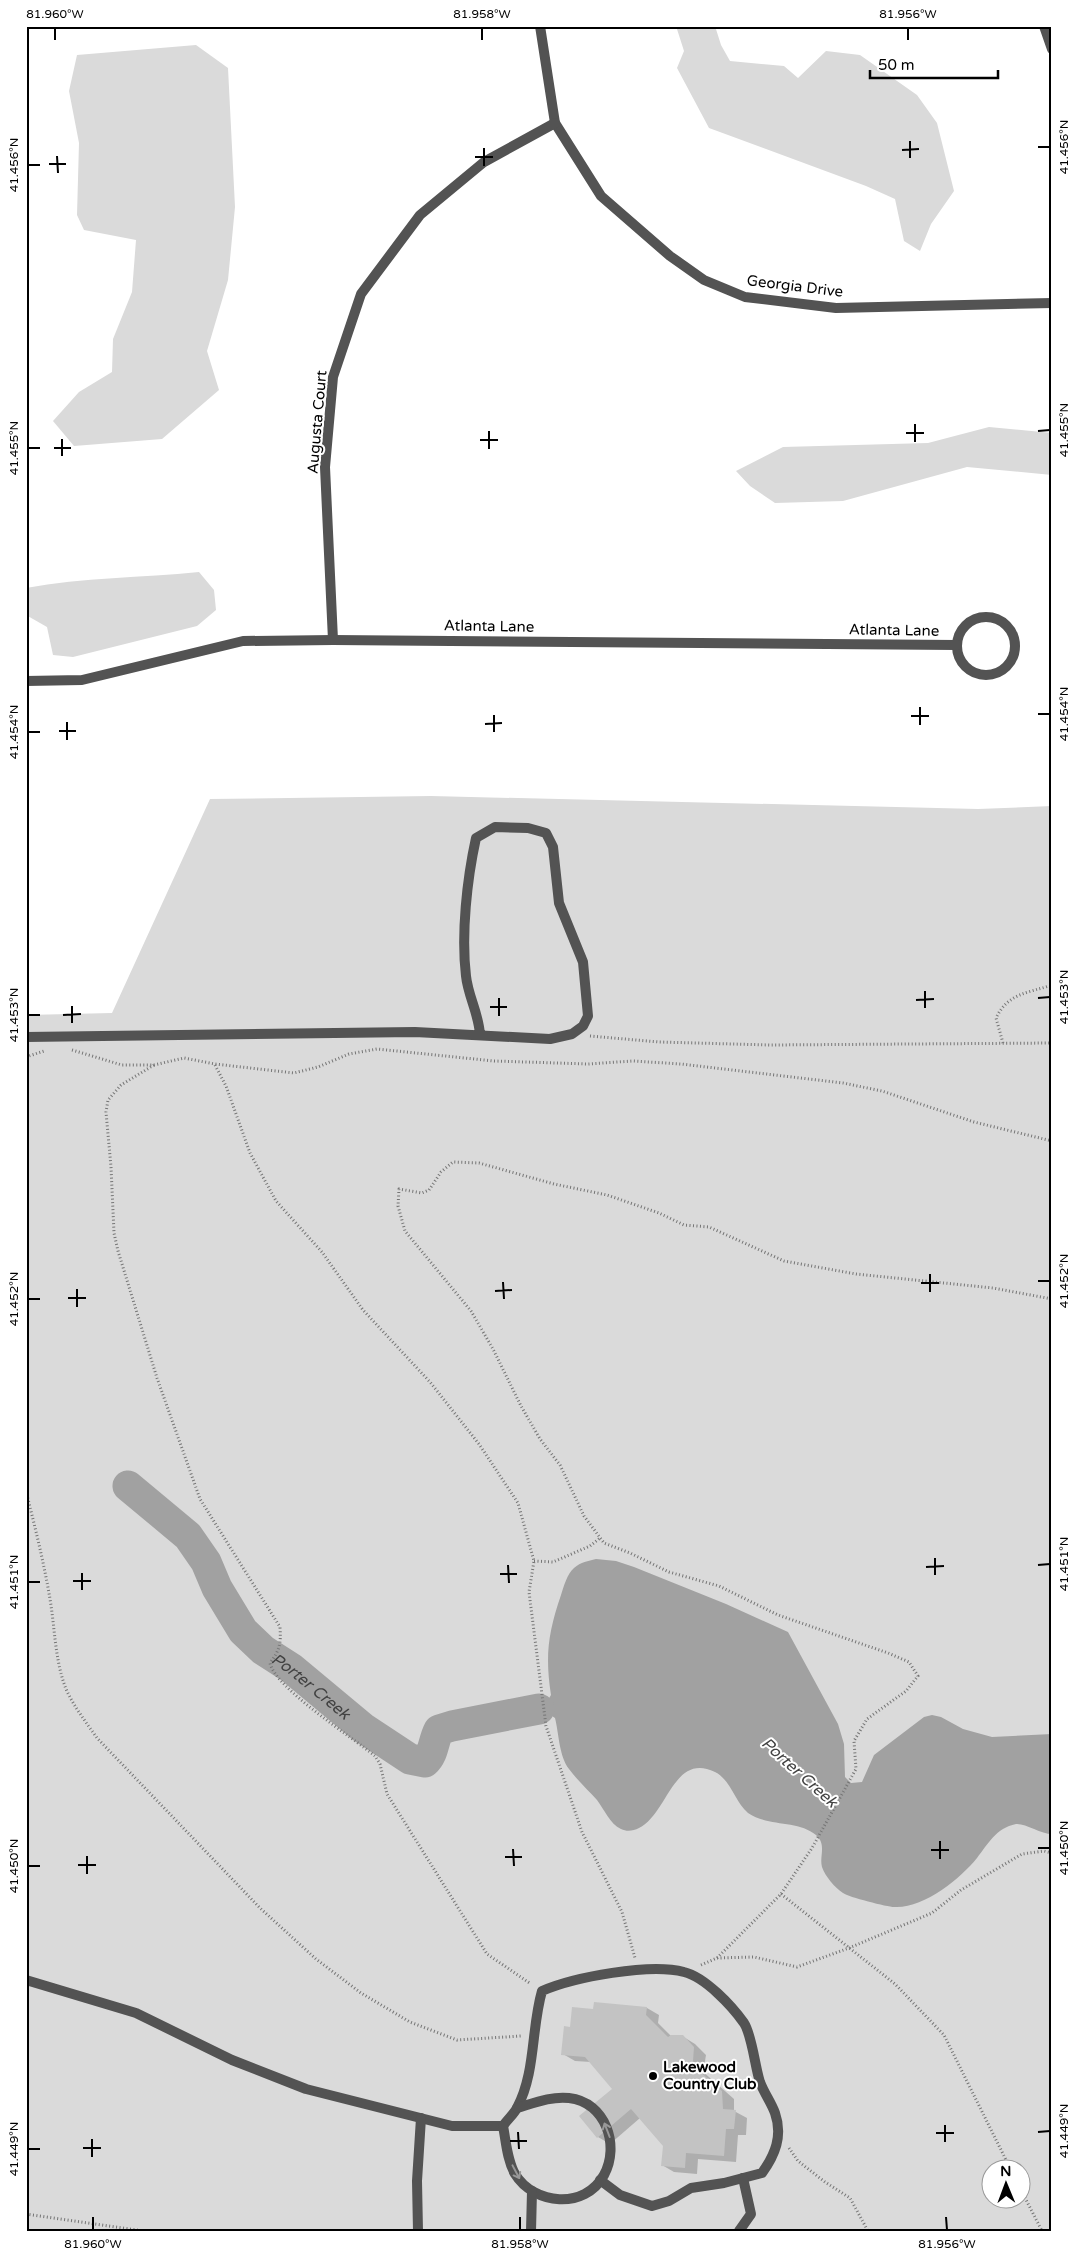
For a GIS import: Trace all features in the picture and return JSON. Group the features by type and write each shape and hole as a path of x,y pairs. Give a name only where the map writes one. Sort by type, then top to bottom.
{"street":[{"name":"Georgia Drive","path":"540,26 555,123 601,196 670,256 697,275 745,296 836,308 1052,303"},
{"path":"1044,26 1052,48"},
{"name":"Augusta Court","path":"333,640 325,467 333,377 361,294 420,215 484,162 555,123"},
{"name":"Atlanta Lane","path":"987,617 998,620 1008,626 1014,636 1015,647 1013,658 1006,668 997,674 985,675 974,673 965,666 959,656 957,645 960,634 966,625 976,619 987,617"},
{"name":"Atlanta Lane","path":"26,681 82,680 243,641 333,640 957,645"},
{"path":"26,1037 415,1032 550,1039 572,1034 583,1026 588,1016 583,962 559,903 553,847 546,833 528,828 495,826 476,838 469,868 464,953 466,978 479,1020 480,1035"},
{"path":"503,2126 517,2108 527,2080 542,1992 562,1983 638,1970 684,1972 701,1979 745,2025 760,2082 775,2113 779,2131 774,2156 762,2173 691,2188 669,2201 652,2206 620,2195 600,2180"},
{"path":"26,1980 136,2013 232,2060 306,2089 452,2126 503,2126"},
{"path":"503,2126 514,2173 526,2187 540,2196 558,2200 575,2198 591,2190 600,2180 610,2160 612,2144 608,2128 599,2115 586,2104 571,2098 555,2097 517,2108"},
{"path":"418,2231 417,2181 422,2118"},
{"path":"739,2231 750,2214 743,2178"},
{"path":"531,2231 532,2191"}],"path":[{"path":"1003,1043 996,1018 1002,1006 1014,997 1052,985"},
{"path":"572,1034 660,1042 770,1045 1052,1043"},
{"path":"26,1057 50,1048"},
{"path":"66,1048 122,1065 154,1065 184,1058 215,1064 294,1073 318,1068 349,1054 376,1049 494,1061 588,1064 633,1061 681,1064 843,1083 882,1091 974,1122 1052,1141"},
{"path":"215,1064 226,1086 250,1153 276,1201 322,1252 363,1310 430,1382 479,1444 518,1503 534,1561 529,1592 546,1726 582,1832 622,1912 638,1970"},
{"path":"154,1065 121,1085 108,1100 106,1112 114,1233 158,1378 200,1499 280,1627 281,1642 279,1650 270,1662 271,1669 290,1691 375,1756 380,1764 387,1794 488,1954 542,1992"},
{"path":"1052,1299 993,1288 847,1272 784,1261 709,1227 684,1225 659,1213 607,1194 554,1184 479,1163 452,1162 441,1172 429,1190 422,1193 399,1188 398,1206 405,1231 471,1311 525,1414 540,1439 560,1465 584,1516 604,1543 630,1552 669,1572 719,1586 778,1615 888,1653 909,1662 918,1676 906,1691 867,1719 854,1741 856,1769 812,1848 781,1894 717,1958 754,1958 796,1967 849,1948 932,1913 961,1890 1022,1854 1044,1851 1052,1853"},
{"path":"26,1491 40,1544 57,1654 66,1689 76,1708 97,1738 260,1908 316,1959 361,1993 410,2022 457,2040 534,2035"},
{"path":"534,1561 553,1562 590,1546 600,1538"},
{"path":"781,1894 895,1984 944,2035 1006,2160"},
{"path":"779,2131 798,2161 850,2198 868,2231"},
{"path":"1030,2208 1042,2231"},
{"path":"26,2214 142,2231"}],"shaded area":[{"path":"676,26 715,26 721,45 730,61 784,66 798,78 826,51 860,55 917,95 937,123 954,191 931,224 920,251 904,241 895,199 866,186 709,128 677,68 684,51"},
{"path":"196,45 228,68 235,207 228,280 207,351 219,390 162,439 74,446 53,421 79,392 112,372 113,339 132,292 136,240 84,230 77,215 79,143 69,91 77,55"},
{"path":"989,427 1052,433 1052,475 967,467 843,501 775,503 750,486 736,471 783,447 928,443"},
{"path":"199,572 214,590 216,610 197,626 73,657 53,655 47,627 26,615 26,588 47,584"},
{"name":"Lakewood Country Club","path":"431,796 978,809 1052,806 1052,2231 26,2231 26,1015 112,1013 210,799"}],"water":[{"path":"596,1559 616,1561 634,1567 726,1604 788,1632 838,1724 844,1744 845,1777 851,1783 862,1782 874,1755 924,1717 932,1715 941,1717 963,1729 992,1737 1052,1734 1052,1834 1020,1824 1009,1826 989,1842 961,1875 940,1891 917,1903 894,1907 846,1895 840,1891 823,1870 821,1843 816,1835 801,1827 765,1820 748,1813 725,1780 715,1772 701,1768 689,1770 672,1787 649,1821 639,1828 632,1830 626,1831 617,1827 597,1800 569,1769 561,1751 555,1718 546,1712 546,1703 551,1695 548,1668 549,1645 553,1621 563,1588 574,1568 582,1563"}],"building":[{"name":"Lakewood Country Club","path":"594,2002 647,2007 646,2015 668,2037 671,2035 683,2035 694,2047 693,2061 690,2063 722,2091 723,2109 736,2110 734,2129 726,2129 724,2156 686,2153 685,2168 661,2166 663,2146 631,2109 597,2138 579,2116 612,2089 585,2057 561,2055 564,2026 570,2027 572,2007 593,2009"}],"waterway":[{"name":"Porter Creek","path":"128,1486 188,1536 206,1562 217,1588 243,1631 263,1650 291,1668 363,1728 410,1759 425,1762 430,1755 439,1730 539,1709"}],"place":[{"name":"Lakewood Country Club","path":"653,2076"}]}
